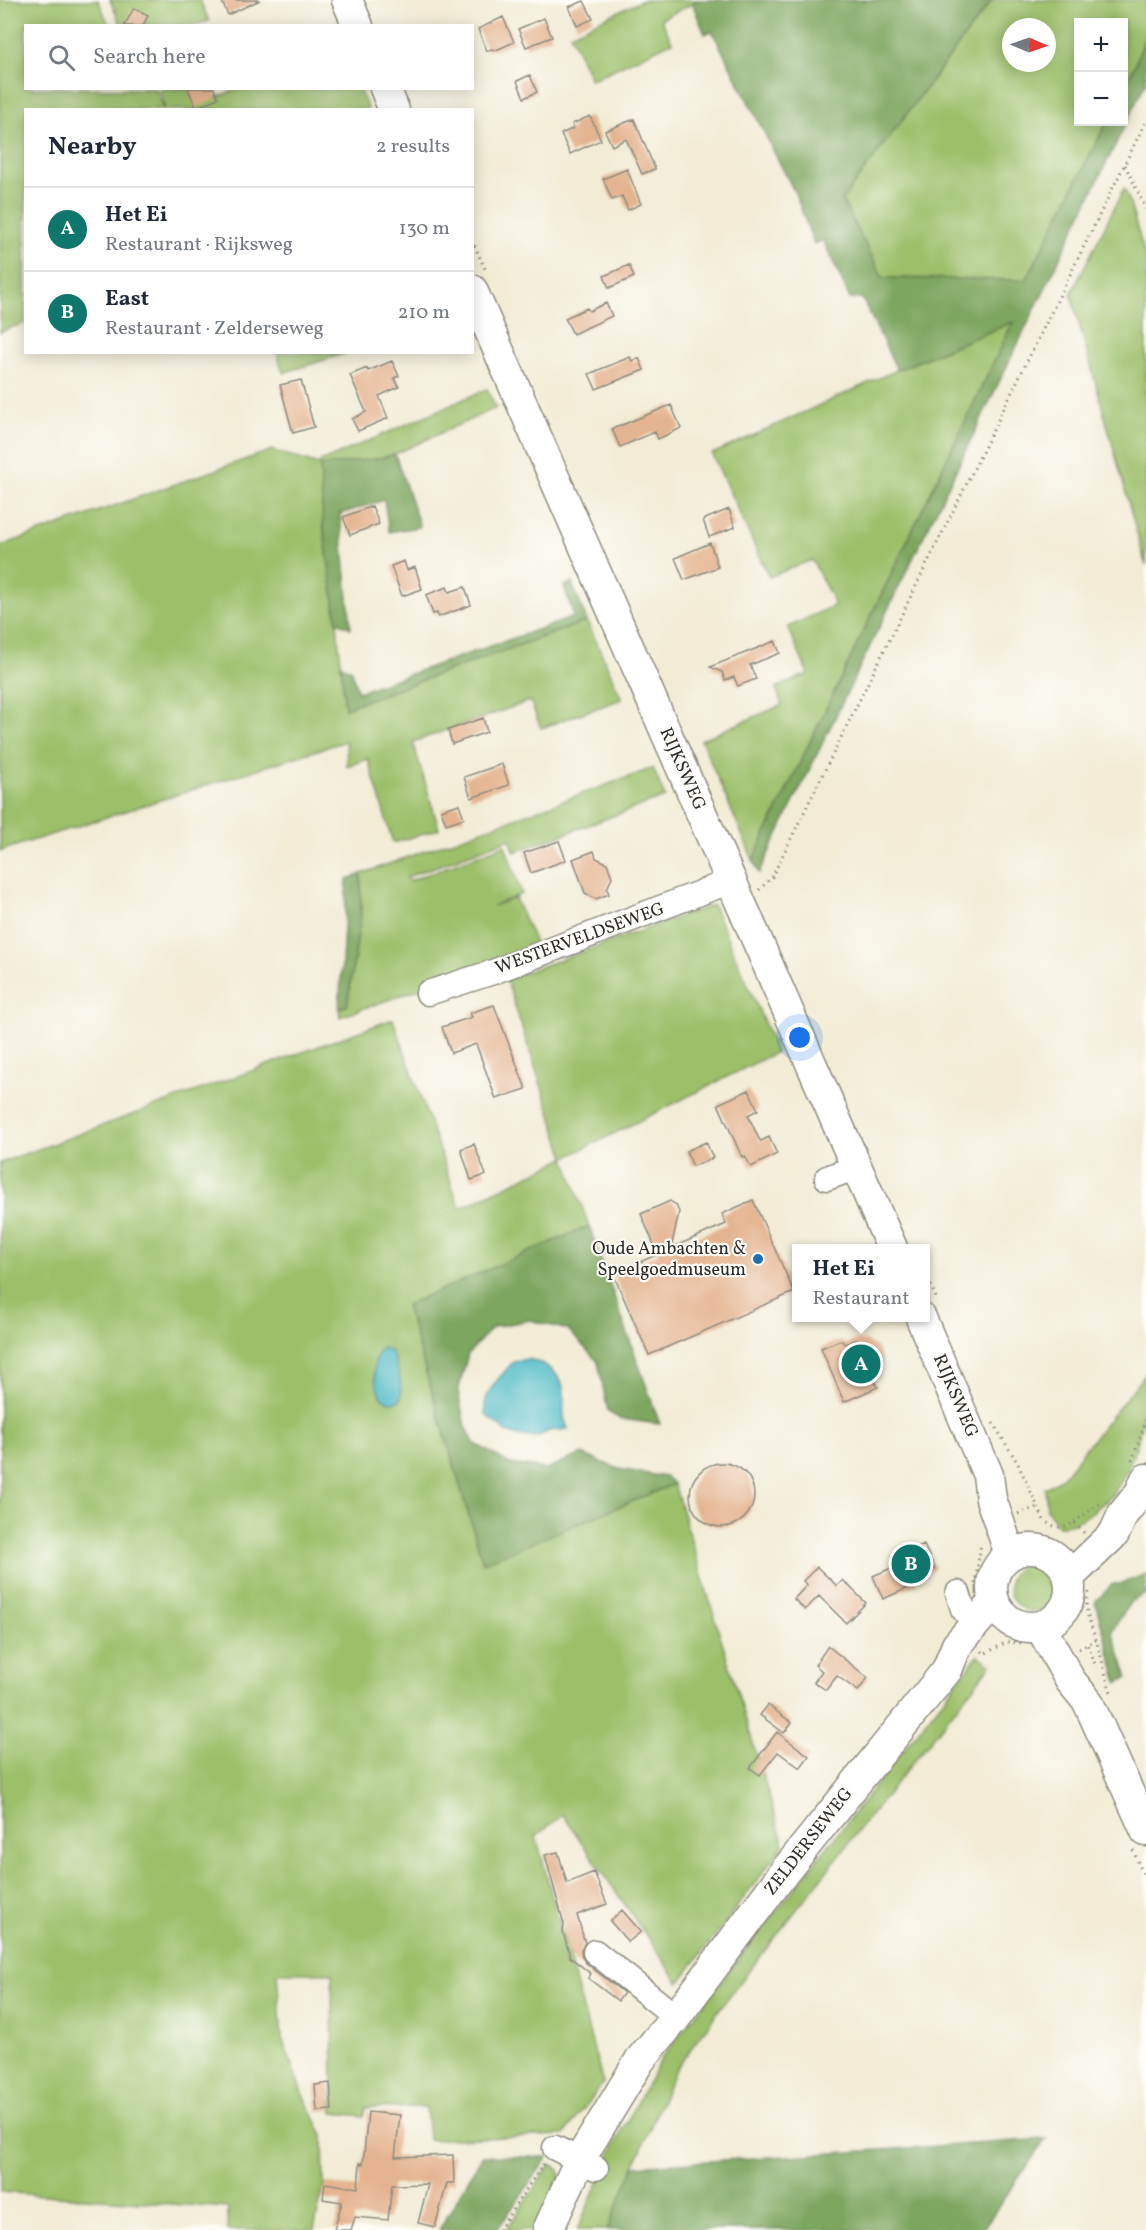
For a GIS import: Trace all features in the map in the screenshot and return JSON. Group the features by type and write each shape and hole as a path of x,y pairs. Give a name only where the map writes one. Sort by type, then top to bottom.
{"main road":[{"path":"347,0 357,24"},
{"path":"386,90 393,108"},
{"name":"RIJKSWEG","path":"474,295 890,1244"},
{"name":"RIJKSWEG","path":"923,1322 988,1475 991,1499 1041,1559"},
{"path":"1041,1559 1070,1590 1067,1603 1050,1620 1023,1627 992,1615 992,1580 1002,1561 1041,1559 1087,1538 1106,1523 1115,1507 1140,1493 1137,1474"},
{"name":"ZELDERSEWEG","path":"548,2230 577,2158 675,2017 785,1871 946,1670 968,1656 976,1646 992,1615"},
{"path":"1050,1620 1101,1702 1146,1832"},
{"name":"ZELDERSEWEG","path":"570,2230 577,2158"}],"street":[{"name":"WESTERVELDSEWEG","path":"428,993 736,894"},
{"path":"827,1178 857,1167"},
{"path":"957,1593 963,1609 992,1615"},
{"path":"596,1952 675,2017"}],"path":[{"path":"736,894 772,877 1146,120"},
{"path":"1125,165 1146,209"},
{"path":"1137,1474 1137,1449 1146,1420"},
{"path":"1074,1522 1115,1507"},
{"path":"1096,1640 1101,1702"},
{"path":"1088,1645 1095,1664"}],"green space":[{"path":"0,0 98,0 109,24 24,24 24,90 156,90 164,108 24,108 24,323 0,332"},
{"path":"110,0 200,0 209,21 198,24 121,24"},
{"path":"643,0 700,0 661,19 672,42 591,80 570,34"},
{"path":"699,0 992,0 842,200 883,278 1026,280 1105,126 1124,126 759,873 753,860 1013,322 897,370 862,298 850,299 823,240 814,244 795,193 712,31 705,34 692,3"},
{"path":"992,0 1146,0 1146,34 1128,80 1128,18 1074,18 1074,126 1105,126 1026,281 883,278 842,200"},
{"path":"1146,34 1146,82 1128,119 1128,80"},
{"path":"160,90 189,90 197,105 235,90 359,90 368,108 165,108"},
{"path":"1124,188 1146,259 1146,566 1071,294"},
{"path":"1014,321 753,860 701,740 782,705 776,688 808,674 788,627 835,605 812,560 769,577 712,454 897,370"},
{"path":"278,354 344,354 283,373"},
{"path":"487,389 496,408 395,454 381,458 323,524 337,622 345,708 587,621 622,699 541,728 530,701 413,742 439,829 393,843 368,759 347,766 346,741 0,851 0,546 272,450 319,465 320,462"},
{"path":"395,454 420,527 389,532 384,500 340,514 351,628 337,622 323,524 320,466"},
{"path":"572,583 587,621 345,708 341,665 351,669 358,692 574,617 564,586"},
{"path":"653,768 665,797 515,852 510,839 407,877 409,881 505,845 522,894 492,906 515,898 537,947 340,1017 339,1008 347,1006 361,915 361,874"},
{"path":"361,874 361,915 347,1006 339,1008 347,879"},
{"path":"713,905 777,1052 565,1158 506,979"},
{"path":"393,1019 460,1208 565,1158 589,1226 406,1306 483,1562 674,1484 784,1845 679,1983 563,1815 536,1836 603,2083 564,2135 429,2140 426,2107 366,2108 364,2116 333,2113 332,1973 277,1973 282,2038 302,2093 323,2135 324,2185 314,2230 227,2230 228,2208 0,2192 0,1163","holes":["375,1359 395,1360 398,1376 381,1397 375,1372"]},
{"path":"589,1226 660,1424 620,1419 608,1412 598,1362 568,1330 530,1320 493,1327 468,1354 458,1392 464,1421 474,1443 510,1464 546,1469 582,1454 619,1469 666,1477 674,1484 483,1563 406,1305"},
{"path":"1146,1373 1139,1437 1121,1482 1110,1498 1087,1516 1071,1524 1058,1525 1047,1510 1045,1488 1062,1478"},
{"path":"1028,1563 1038,1563 1050,1570 1057,1582 1057,1592 1050,1604 1038,1611 1028,1611 1013,1600 1009,1592 1009,1582 1020,1567"},
{"path":"1146,1574 1146,1594 1131,1601 1112,1631 1128,1677 1118,1683 1095,1602 1113,1584 1120,1584"},
{"path":"978,1655 991,1665 724,2003 674,2072 607,2230 577,2230 617,2140 662,2057"},
{"path":"1046,2139 982,2230 607,2230 634,2166"},
{"path":"482,2156 548,2157 497,2230 439,2230"},
{"path":"550,2165 558,2169 561,2175 540,2230 506,2230"}],"water":[{"path":"382,1348 391,1351 395,1362 400,1382 400,1400 391,1402 379,1392 375,1362"},
{"path":"528,1359 546,1366 560,1380 564,1392 564,1416 568,1429 549,1431 537,1437 518,1436 505,1431 486,1415 486,1400 498,1379 514,1361"}],"building":[{"path":"221,0 260,0 228,15"},
{"path":"584,1 593,19 577,26 569,7"},
{"path":"134,8 148,15 144,24 125,24"},
{"path":"503,17 514,42 494,51 492,49 487,51 478,29"},
{"path":"544,18 552,37 526,47 518,29"},
{"path":"530,75 537,92 524,98 517,81"},
{"path":"189,90 215,90 218,98 196,108"},
{"path":"590,116 601,140 570,154 561,134 574,128 572,124"},
{"path":"634,119 655,169 642,174 626,139 612,146 605,131"},
{"path":"627,169 641,204 628,210 622,196 612,200 603,179"},
{"path":"629,265 634,277 609,288 604,276"},
{"path":"606,303 612,316 573,334 565,318 587,308 589,311"},
{"path":"630,357 632,361 639,358 644,370 596,389 589,374"},
{"path":"392,361 399,376 394,378 399,387 379,396 388,418 358,431 352,419 366,412 350,375 367,368 368,371"},
{"path":"301,380 314,427 293,433 280,385"},
{"path":"671,405 681,428 658,439 655,432 620,447 612,429"},
{"path":"372,506 379,524 350,535 343,517"},
{"path":"729,509 735,527 709,537 703,520"},
{"path":"710,543 718,567 684,580 675,558"},
{"path":"404,561 407,570 415,567 422,589 402,596 391,566"},
{"path":"447,587 449,592 465,587 471,605 438,617 437,613 433,614 426,595"},
{"path":"775,641 780,653 750,665 756,679 738,686 734,677 725,680 722,672 710,667"},
{"path":"483,718 487,732 452,744 448,730"},
{"path":"502,764 509,785 471,798 464,777"},
{"path":"459,804 464,818 446,824 441,810"},
{"path":"559,841 566,860 531,873 524,853"},
{"path":"594,851 596,858 607,863 612,877 607,889 609,894 596,899 585,893 573,859"},
{"path":"494,1005 526,1089 496,1099 476,1044 451,1053 442,1027 472,1017 470,1013"},
{"path":"749,1090 758,1110 748,1115 759,1139 761,1141 769,1137 777,1154 751,1167 745,1156 742,1157 718,1104"},
{"path":"706,1142 713,1158 693,1166 686,1151"},
{"path":"474,1144 486,1175 471,1180 461,1149"},
{"path":"753,1200 792,1288 792,1293 649,1355 613,1274 658,1254 641,1214 670,1201 676,1205 679,1212 671,1248 726,1224 722,1214"},
{"path":"841,1340 845,1344 856,1340 867,1341 877,1348 882,1359 880,1371 874,1380 878,1387 844,1402 821,1348"},
{"path":"716,1463 728,1463 745,1472 752,1483 754,1495 752,1507 745,1518 728,1527 716,1527 704,1522 695,1513 690,1501 690,1489 695,1477 704,1468"},
{"path":"924,1545 935,1569 915,1577 917,1584 883,1599 873,1576 898,1565 895,1558"},
{"path":"817,1567 837,1586 843,1580 866,1603 846,1623 819,1596 805,1610 794,1599 807,1585 803,1581"},
{"path":"828,1646 868,1678 858,1691 837,1676 826,1690 814,1682 822,1671 815,1665"},
{"path":"768,1705 792,1723 784,1733 760,1715"},
{"path":"777,1732 809,1756 800,1768 778,1752 760,1775 750,1768"},
{"path":"558,1852 567,1883 594,1872 607,1904 577,1915 585,1943 581,1949 582,1957 586,1963 624,1993 618,2001 588,1978 591,1974 570,1957 563,1932 564,1924 545,1855"},
{"path":"622,1910 641,1932 628,1942 610,1921"},
{"path":"330,2083 332,2110 317,2111 315,2085"},
{"path":"368,2112 400,2115 395,2157 453,2155 454,2183 447,2183 435,2227 418,2223 428,2184 392,2185 388,2220 355,2217 351,2230 334,2230 342,2202 323,2199 325,2183 358,2188 360,2163 363,2164"}],"place":[{"name":"Oude Ambachten & Speelgoedmuseum","path":"758,1259"},
{"name":"Het Ei","path":"861,1364"},
{"name":"East","path":"911,1564"}]}
